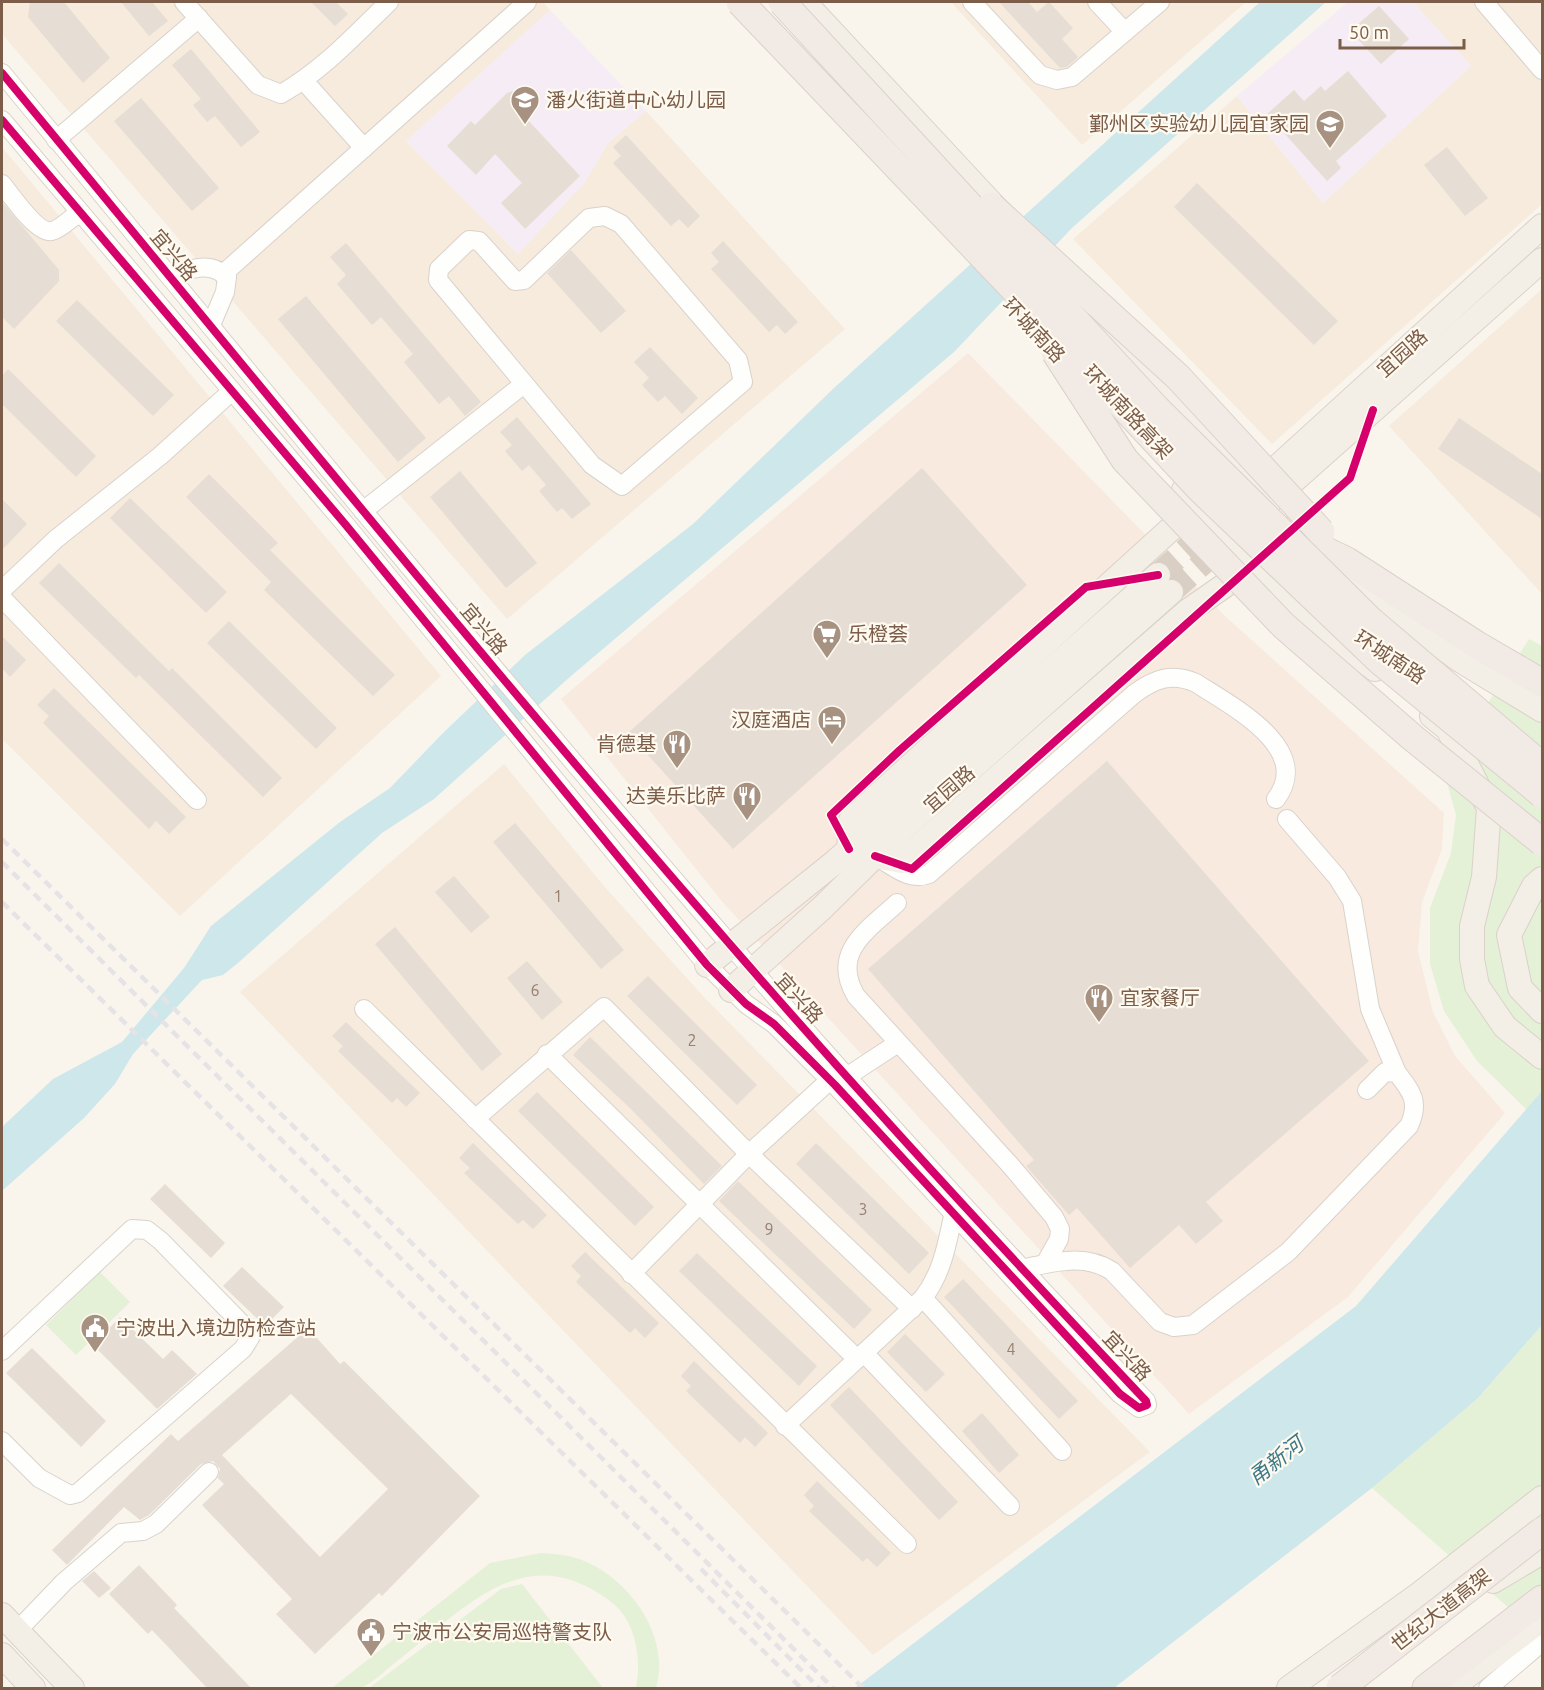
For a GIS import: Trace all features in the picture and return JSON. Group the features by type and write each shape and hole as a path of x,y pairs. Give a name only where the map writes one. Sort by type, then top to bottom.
{"highway":[{"name":"环城南路高架","path":"740,2 1011,285 1209,499 1380,661 1542,794"},
{"name":"环城南路高架","path":"782,2 1172,425 1370,620 1542,766"},
{"path":"858,84 1178,377 1321,532 1542,671"},
{"path":"1011,285 1125,460 1284,626 1413,738 1542,842"},
{"path":"1285,531 1347,561 1477,645 1542,683"},
{"name":"世纪大道高架","path":"1340,1689 1542,1531"},
{"path":"1426,1689 1542,1599"}],"main road":[{"name":"环城南路","path":"726,2 1253,566 1315,606 1373,649 1542,754"},
{"name":"环城南路","path":"804,2 1248,482 1285,531 1342,576 1460,660 1542,710"},
{"name":"宜园路","path":"1542,226 1268,490 1542,260"},
{"path":"849,849 851,820 1198,505"},
{"path":"875,856 902,861 1188,610 1253,566 1307,619 1448,729 1489,808 1484,877 1472,926 1472,958 1477,986 1505,1027 1542,1057"},
{"name":"宜园路","path":"707,965 1165,584 731,990"},
{"path":"1542,879 1534,886 1509,934 1520,988 1542,1011"},
{"path":"1289,1689 1421,1593 1542,1498"},
{"path":"1315,1689 1419,1623 1542,1552"},
{"path":"1458,1683 1542,1619"},
{"path":"44,1659 23,1685 2,1658 14,1628 44,1659 72,1689"},
{"path":"1458,1683 1542,1640"}],"street":[{"path":"184,2 258,85 281,94 304,81 389,2"},
{"path":"223,274 527,2"},
{"path":"972,2 1040,75 1057,80 1072,77 1160,2"},
{"path":"1097,2 1125,32"},
{"path":"1484,2 1542,70"},
{"path":"57,140 199,18"},
{"name":"宜兴路","path":"2,73 363,511 753,970 837,1081 954,1212 1016,1270 1120,1394 1138,1408 1147,1405 1146,1401 1016,1270 837,1081 774,1024 731,990 707,965 470,676 2,120"},
{"path":"304,81 364,148"},
{"path":"2,184 44,231 53,231 80,212"},
{"path":"605,216 621,224 738,360 743,382 622,486 592,465 524,384 438,280 440,269 470,240 479,241 515,281 524,279 589,218 605,216"},
{"path":"169,276 201,266 218,269 227,277 225,292 211,325"},
{"path":"363,511 524,384"},
{"path":"2,590 56,539 160,456 232,391"},
{"path":"2,598 197,800"},
{"path":"875,856 908,876 922,877 929,874 1134,694 1152,681 1169,677 1184,678 1196,683 1270,736 1282,751 1286,767 1284,787 1276,799"},
{"path":"1016,1270 1046,1262 1077,1260 1103,1265 1112,1271 1160,1322 1174,1328 1193,1325 1288,1252 1409,1125 1416,1111 1411,1091 1397,1073 1370,1009 1352,900 1337,877 1287,819"},
{"path":"897,903 852,947 847,965 847,982 855,996 1054,1216 1060,1228 1059,1239 1046,1262"},
{"path":"475,1119 547,1054 604,1007 749,1154 917,1303 1062,1451"},
{"path":"364,1009 907,1544"},
{"path":"631,1274 749,1154 837,1081 898,1043"},
{"path":"547,1054 700,1204 861,1356 1010,1506"},
{"path":"1367,1090 1385,1072 1397,1073"},
{"path":"785,1426 917,1303 935,1282 943,1262 954,1212"},
{"path":"2,1351 132,1229 147,1230 161,1241 240,1322 250,1338 243,1349 78,1493 70,1495 39,1478 2,1441"},
{"path":"14,1628 122,1533 143,1531 156,1524 210,1472"},
{"path":"1488,1689 1542,1640"}],"shaded area":[{"path":"2,2 543,2 550,10 406,141 518,254 585,182 608,143 646,111 845,329 507,619 2,34"},
{"path":"951,2 1246,2 1082,145"},
{"name":"鄞州区实验幼儿园宜家园","path":"1348,2 1413,2 1471,66 1323,203 1237,96"},
{"path":"1413,2 1542,2 1542,204 1272,444 1073,239 1237,96 1323,203 1471,66"},
{"name":"潘火街道中心幼儿园","path":"550,10 646,111 608,143 585,182 518,254 406,141"},
{"path":"2,147 441,676 180,916 2,739"},
{"path":"1542,289 1542,594 1389,426"},
{"path":"968,353 1225,616 1444,813 1442,849 1422,902 1418,951 1433,1012 1455,1056 1505,1113 1348,1297 1189,1414 719,898 561,699"},
{"path":"504,764 603,885 702,995 1150,1452 873,1655 240,992"}],"green space":[{"path":"1529,639 1542,646 1542,1091 1527,1110 1477,1061 1444,1011 1430,964 1430,908 1451,853 1456,815 1444,772"},
{"path":"100,1272 130,1302 76,1355 46,1325"},
{"path":"1542,1325 1542,1637 1372,1488 1477,1399"},
{"path":"541,1553 565,1555 585,1561 616,1581 630,1594 641,1609 656,1643 659,1668 656,1688 636,1688 638,1665 635,1641 619,1609 610,1601 579,1583 549,1576 522,1578 496,1588 446,1621 367,1685 356,1689 332,1688 490,1563"},
{"path":"522,1584 603,1688 369,1688 501,1589"}],"water":[{"path":"1260,2 1326,2 1072,228 954,352 571,676 434,799 382,833 238,963 223,975 202,980 133,1054 115,1084 84,1118 2,1191 2,1127 53,1079 122,1042 184,968 211,926 340,822 390,788 443,733 525,655 693,524 834,388"},
{"name":"甬新河","path":"1542,1091 1542,1325 1477,1399 1372,1488 1114,1688 855,1688 1356,1306"}],"building":[{"path":"30,2 64,2 110,58 83,83 28,17"},
{"path":"121,2 152,2 168,21 149,36"},
{"path":"311,2 336,2 348,14 335,26"},
{"path":"999,2 1028,2 1037,12 1049,2 1073,28 1062,39 1078,57 1067,67 1060,68"},
{"path":"1379,6 1409,39 1381,64 1350,31"},
{"path":"191,49 260,132 241,147 215,116 207,122 193,105 201,99 172,65"},
{"path":"1348,71 1387,116 1336,161 1341,168 1327,181 1267,114 1294,90 1304,101 1321,86 1325,91"},
{"path":"515,90 524,91 531,100 527,119 580,176 525,229 501,203 522,183 495,154 476,175 447,146 471,121 475,125 507,93"},
{"path":"141,98 219,188 192,211 114,121"},
{"path":"626,135 700,216 688,228 679,219 671,226 613,163 621,156 613,147"},
{"path":"1447,147 1488,198 1465,216 1424,165"},
{"path":"1197,183 1338,321 1314,345 1174,207"},
{"path":"2,202 59,270 59,281 14,329 2,317"},
{"path":"723,241 798,322 785,334 777,325 769,332 711,269 719,262 711,253"},
{"path":"346,243 481,402 465,416 449,396 439,404 404,362 413,354 381,317 372,325 337,284 346,275 330,257"},
{"path":"571,250 626,311 601,333 547,273"},
{"path":"306,296 426,438 398,462 278,319"},
{"path":"77,300 174,395 153,416 56,321"},
{"path":"650,347 698,398 682,414 665,396 658,402 642,385 649,378 634,362"},
{"path":"8,369 96,456 76,477 2,404 2,376"},
{"path":"517,417 591,504 572,519 562,508 557,512 539,491 546,485 529,465 522,471 505,451 512,445 500,432"},
{"path":"1459,418 1542,474 1542,519 1438,449"},
{"name":"乐橙荟","path":"922,468 1027,585 733,849 628,733"},
{"path":"460,471 537,563 506,588 430,497"},
{"path":"209,474 278,543 270,550 395,675 373,696 264,590 271,582 186,497"},
{"path":"130,498 227,592 206,613 110,518"},
{"path":"2,499 27,524 2,550"},
{"path":"59,563 169,671 172,668 282,778 263,797 139,675 136,678 39,583"},
{"path":"229,621 337,728 316,749 207,643"},
{"path":"2,636 26,660 10,677 2,668"},
{"path":"54,688 186,817 169,834 156,821 149,829 43,723 49,716 37,705"},
{"path":"1107,761 1369,1061 1206,1202 1223,1221 1196,1244 1179,1225 1130,1268 1077,1208 1069,1215 1026,1166 1034,1160 868,969"},
{"path":"515,823 624,950 601,969 493,842"},
{"path":"454,876 490,917 471,933 435,892"},
{"path":"395,927 502,1054 482,1071 375,944"},
{"path":"527,961 563,1002 542,1020 507,978"},
{"path":"648,976 757,1085 737,1105 627,996"},
{"path":"346,1022 420,1093 406,1107 397,1098 392,1103 338,1051 343,1046 332,1036"},
{"path":"590,1037 722,1166 704,1184 629,1107 573,1055"},
{"path":"537,1092 654,1207 635,1226 518,1111"},
{"path":"473,1143 547,1215 533,1229 523,1220 518,1224 464,1173 470,1168 459,1158"},
{"path":"816,1143 929,1253 909,1274 796,1164"},
{"path":"738,1181 872,1310 854,1329 719,1201"},
{"path":"165,1184 225,1243 211,1258 150,1199"},
{"path":"585,1252 659,1323 645,1338 635,1328 630,1333 576,1282 581,1276 571,1266"},
{"path":"697,1253 817,1366 799,1386 679,1271"},
{"path":"242,1267 284,1307 265,1326 223,1286"},
{"path":"963,1279 1078,1401 1059,1419 944,1297"},
{"path":"120,1317 163,1359 172,1350 197,1374 157,1409 93,1345"},
{"path":"308,1328 340,1364 344,1361 480,1496 382,1596 379,1593 315,1654 276,1614 292,1599 202,1505 224,1484 218,1478 220,1469 213,1461 201,1464 149,1515 140,1520 124,1507 67,1565 52,1550 171,1434 178,1441","holes":["291,1394 388,1489 320,1557 222,1455"]},
{"path":"905,1334 945,1374 926,1392 887,1352"},
{"path":"32,1348 106,1421 81,1447 6,1373"},
{"path":"694,1361 768,1433 755,1447 745,1437 740,1443 686,1391 691,1386 681,1376"},
{"path":"849,1387 958,1502 939,1520 830,1405"},
{"path":"982,1413 1019,1455 999,1473 962,1431"},
{"path":"817,1481 891,1553 877,1567 867,1558 863,1562 809,1511 814,1506 804,1495"},
{"path":"139,1565 177,1605 174,1608 252,1689 208,1689 152,1630 148,1634 109,1594"},
{"path":"94,1571 111,1588 99,1598 82,1581"}],"tunnel":[{"path":"1158,575 1213,525"},
{"path":"1171,592 1227,541"}],"railway":[{"path":"2,839 863,1688"},
{"path":"2,862 833,1688"},
{"path":"2,902 801,1688"},
{"path":"701,1569 819,1688"}],"cycle path":[{"path":"2,73 372,522 653,855 846,1075 1146,1401 1147,1405 1139,1408 1120,1394 835,1085 774,1024 746,1004 707,965 345,524 2,120"},
{"path":"875,856 912,869 1350,478 1373,410"},
{"path":"849,849 831,815 900,750 1086,587 1158,575"}],"place":[{"name":"潘火街道中心幼儿园","path":"525,126"},
{"name":"鄞州区实验幼儿园宜家园","path":"1330,150"},
{"name":"乐橙荟","path":"827,660"},
{"name":"汉庭酒店","path":"832,746"},
{"name":"肯德基","path":"677,770"},
{"name":"达美乐比萨","path":"747,822"},
{"name":"宜家餐厅","path":"1099,1024"},
{"name":"宁波出入境边防检查站","path":"95,1354"},
{"name":"宁波市公安局巡特警支队","path":"371,1658"}]}
